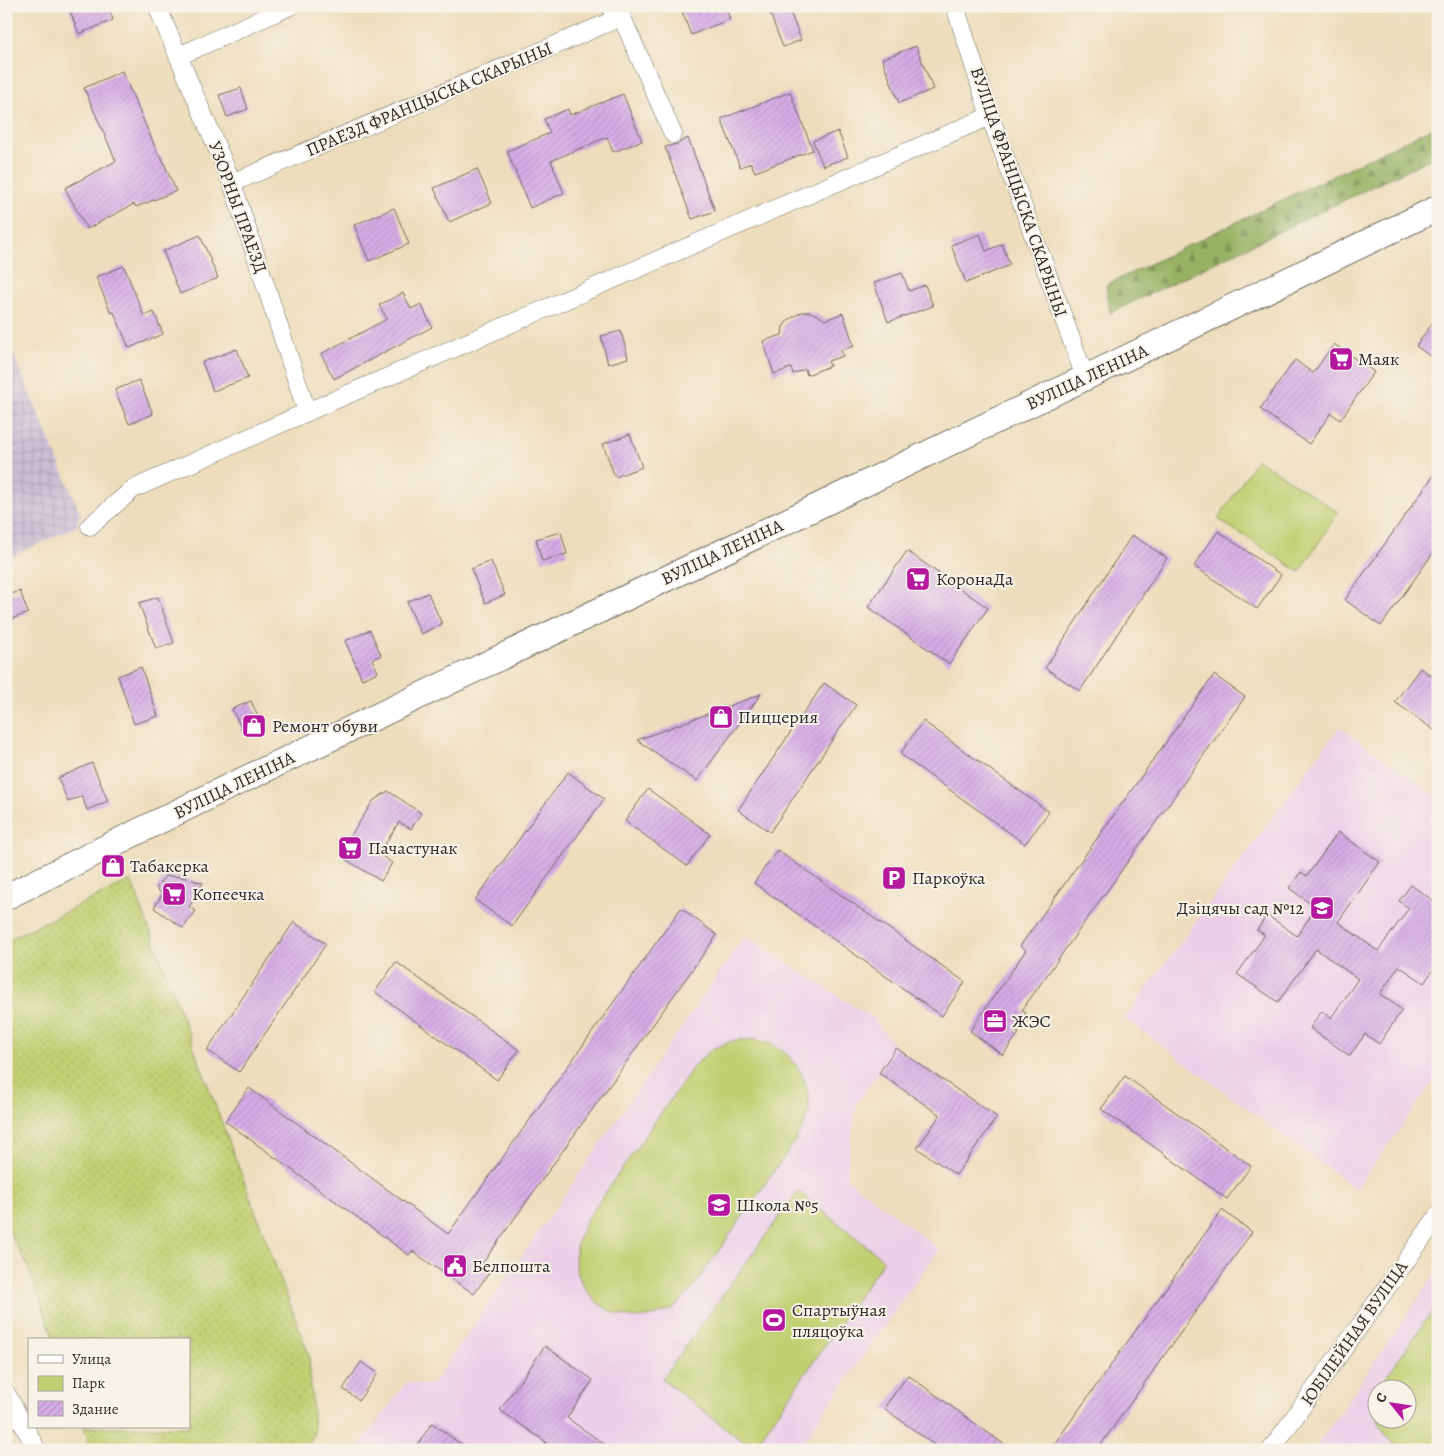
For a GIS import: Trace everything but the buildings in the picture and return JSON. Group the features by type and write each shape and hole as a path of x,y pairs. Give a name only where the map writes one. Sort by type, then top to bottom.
{"main road":[{"name":"ВУЛІЦА ЛЕНІНА","path":"6,897 224,789 1438,208"}],"street":[{"name":"УЗОРНЫ ПРАЕЗД","path":"156,6 179,56 232,184 307,412"},
{"path":"179,56 290,6"},
{"path":"616,6 673,134"},
{"name":"ПРАЕЗД ФРАНЦЫСКА СКАРЫНЫ","path":"232,184 612,21 616,6"},
{"name":"ВУЛІЦА ФРАНЦЫСКА СКАРЫНЫ","path":"955,6 990,116 1085,377"},
{"path":"90,526 133,489 990,116"},
{"name":"ЮБІЛЕЙНАЯ ВУЛІЦА","path":"1271,1450 1438,1216"},
{"path":"6,1393 37,1450"}],"shaded area":[{"path":"6,337 80,512 77,526 6,559"},
{"name":"Дзіцячы сад №12","path":"1339,727 1438,797 1438,1076 1356,1189 1125,1018"},
{"name":"Школа №5","path":"745,936 874,1019 896,1048 856,1105 846,1178 939,1249 797,1450 357,1450 406,1382 432,1385"},
{"path":"1438,1270 1438,1450 1314,1450"}],"green space":[{"path":"1438,125 1438,155 1110,313 1106,285"},
{"path":"1257,459 1338,512 1300,572 1218,519"},
{"path":"131,880 309,1355 314,1434 305,1450 91,1450 84,1428 190,1428 190,1338 53,1338 28,1266 6,1227 6,941"},
{"path":"735,1040 758,1040 770,1043 790,1058 798,1068 808,1092 809,1105 804,1125 797,1138 690,1292 669,1311 646,1317 619,1315 597,1302 587,1292 580,1280 575,1261 579,1236 587,1219 694,1066 712,1049"},
{"name":"Спартыўная пляцоўка","path":"798,1191 884,1260 753,1449 662,1379"},
{"path":"1438,1303 1438,1450 1400,1448 1388,1439 1382,1428 1416,1428 1416,1378 1385,1378"}],"place":[{"name":"Маяк","path":"1341,359"},
{"name":"КоронаДа","path":"918,579"},
{"name":"Пиццерия","path":"721,717"},
{"name":"Ремонт обуви","path":"254,726"},
{"name":"Пачастунак","path":"350,848"},
{"name":"Табакерка","path":"113,866"},
{"name":"Паркоўка","path":"894,878"},
{"name":"Копеечка","path":"174,894"},
{"name":"Дзіцячы сад №12","path":"1322,908"},
{"name":"ЖЭС","path":"995,1021"},
{"name":"Школа №5","path":"719,1205"},
{"name":"Белпошта","path":"455,1266"},
{"name":"Спартыўная пляцоўка","path":"774,1320"}]}
